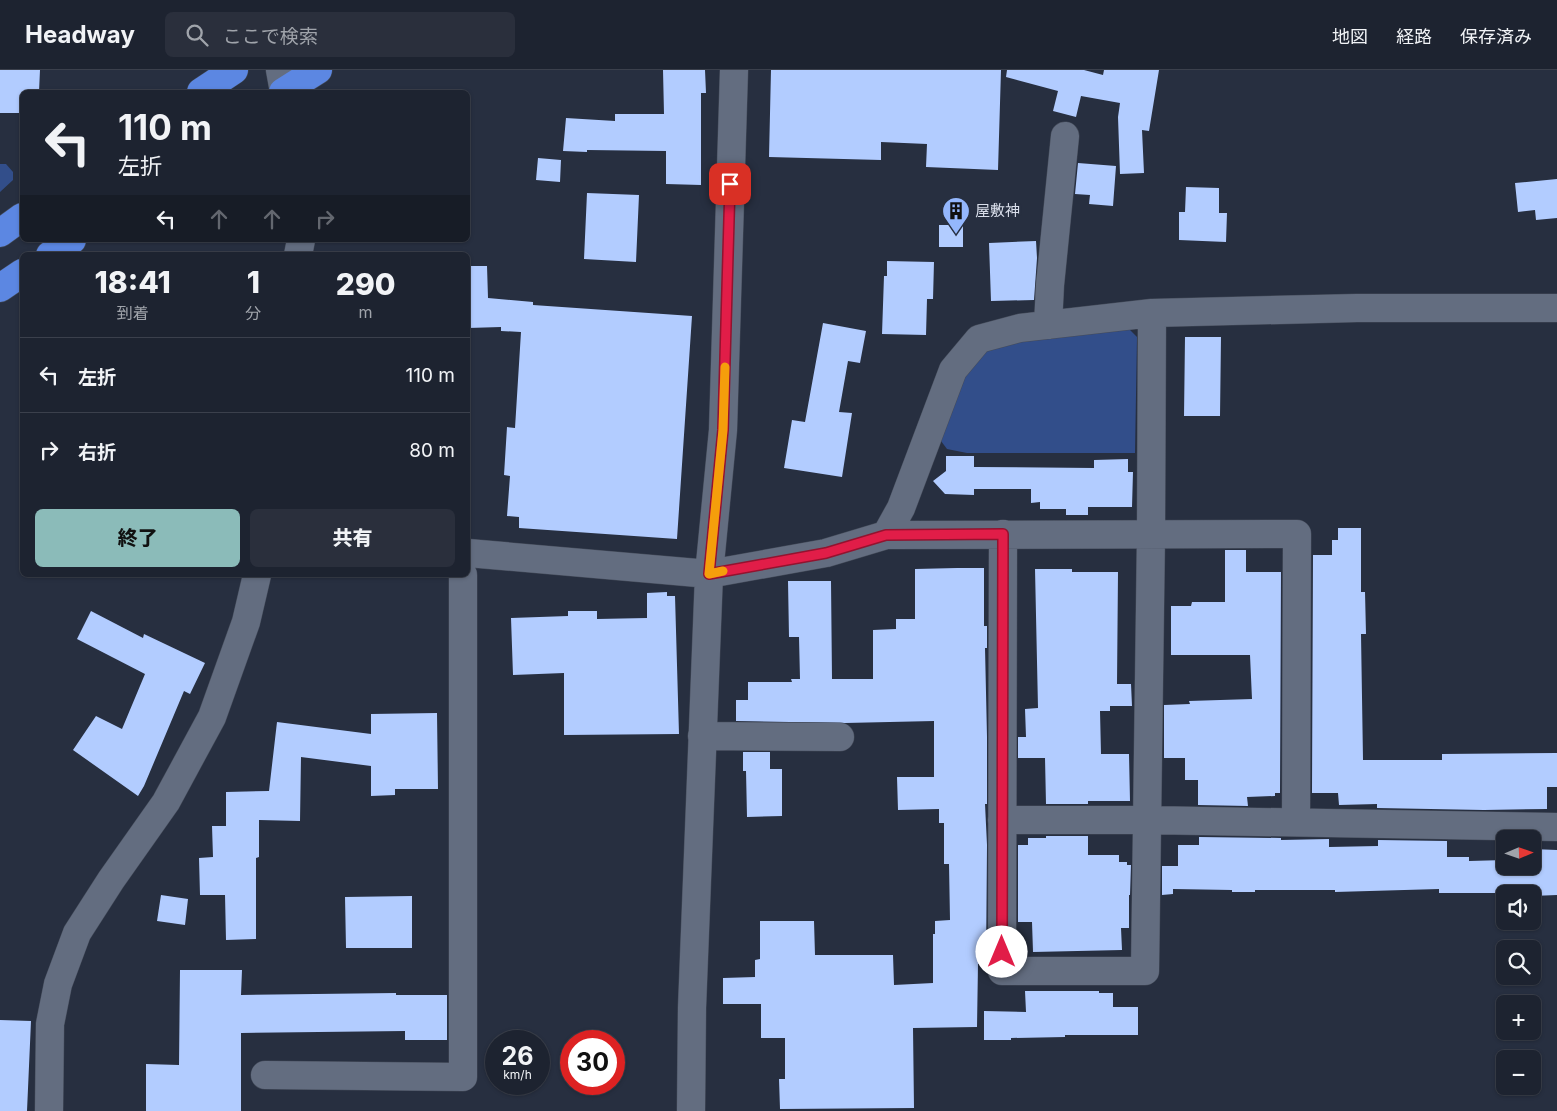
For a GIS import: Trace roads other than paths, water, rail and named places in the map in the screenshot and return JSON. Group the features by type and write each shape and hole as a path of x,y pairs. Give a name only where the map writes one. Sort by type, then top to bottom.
{"highway":[{"path":"204,90 234,70"},
{"path":"287,90 318,70"},
{"path":"0,233 20,218"},
{"path":"54,252 69,242"},
{"path":"0,288 20,274"}],"street":[{"path":"280,70 284,90"},
{"path":"692,1111 692,1008 702,736 709,574 723,430 734,70"},
{"path":"1048,325 1050,285 1065,136"},
{"path":"886,535 901,508 953,370 979,340 1020,328 1152,313 1357,308 1557,308"},
{"path":"1003,534 1002,971 1145,972 1152,313"},
{"path":"470,554 709,574 826,553 886,535 1297,534 1296,822"},
{"path":"49,1111 50,1024 58,984 77,933 111,880 166,802 212,717 246,622 257,577"},
{"path":"265,1076 463,1077 464,577"},
{"path":"702,736 840,737"},
{"path":"1002,820 1146,820 1557,827"}],"place":[{"name":"屋敷神","path":"956,235"}]}
